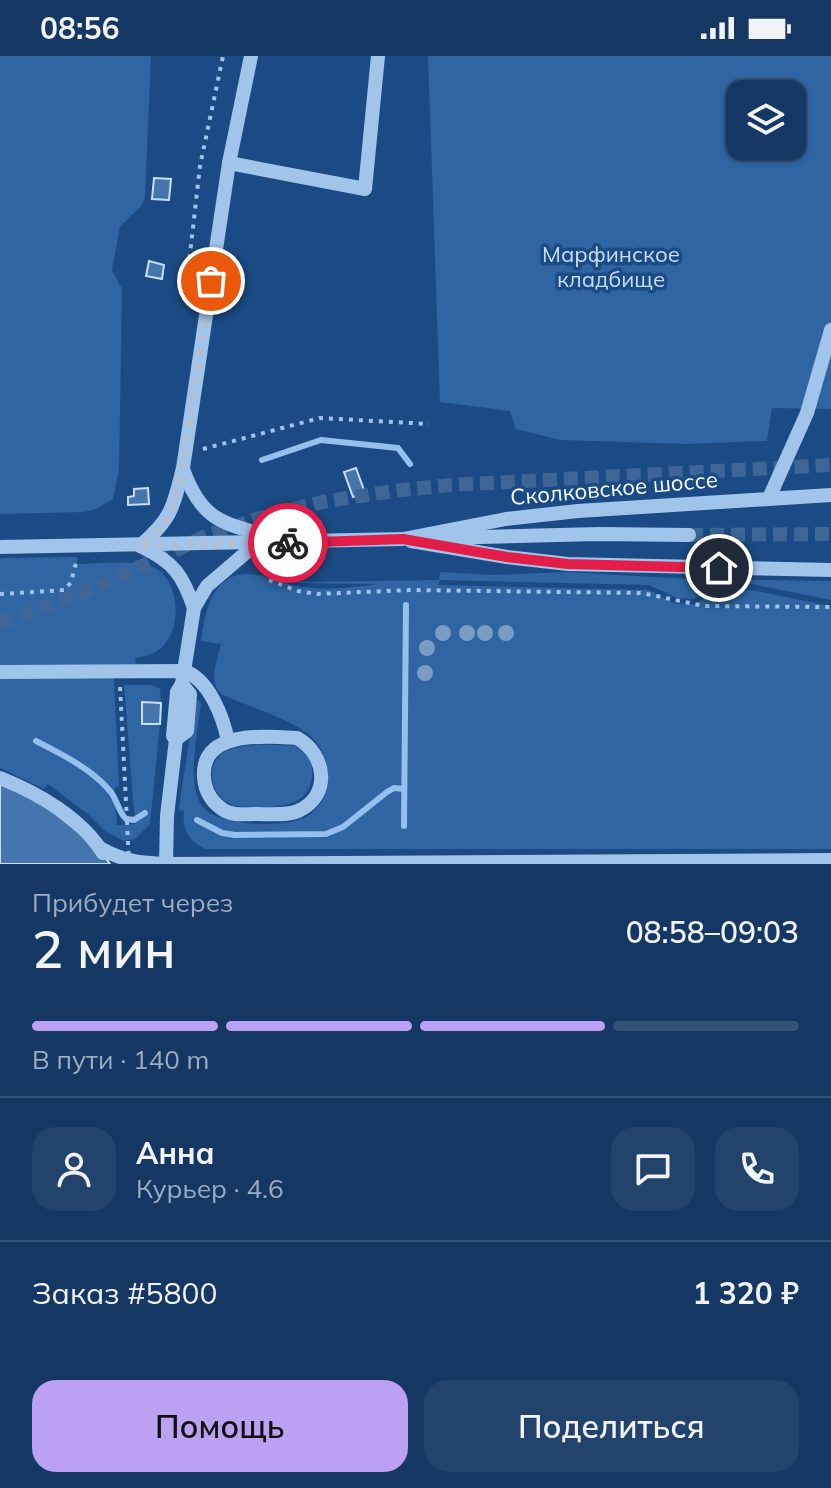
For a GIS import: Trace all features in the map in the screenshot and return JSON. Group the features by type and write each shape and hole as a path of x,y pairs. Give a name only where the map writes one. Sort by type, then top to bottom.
{"street":[{"path":"194,608 183,580 172,564 140,546 161,529 168,518 183,468 229,163 251,56"},
{"path":"229,163 365,189 378,56"},
{"path":"769,498 807,413 831,330"},
{"path":"183,468 192,496 207,513 290,543"},
{"name":"Сколковское шоссе","path":"0,547 403,539 506,519 578,511 831,495"},
{"path":"403,539 689,535"},
{"name":"Сколковское шоссе","path":"403,539 568,564 831,570"},
{"path":"166,864 177,692 183,678 194,608 207,586 257,543"},
{"path":"0,672 183,678 193,674 224,723 228,741"},
{"path":"297,738 310,745 321,765 316,795 308,804 287,813 230,814 218,807 204,785 203,766 208,753 228,741 297,738"},
{"path":"0,778 30,791 55,807 100,848 135,863 831,860"},
{"path":"100,848 109,864"}],"path":[{"path":"185,298 200,166 223,56"},
{"path":"197,451 320,418 429,424"},
{"path":"0,594 65,590 71,582 76,563"},
{"path":"269,580 298,591 317,594 410,590 642,593 704,606 831,607"},
{"path":"120,681 129,864"}],"green space":[{"path":"0,56 151,56 145,197 142,205 120,227 112,270 122,289 119,469 113,499 84,512 0,514"},
{"name":"Марфинское кладбище","path":"428,56 831,56 831,409 772,408 767,441 687,444 560,440 516,429 510,411 440,402"},
{"path":"77,557 77,564 137,563 162,573 173,592 176,615 164,645 154,653 135,658 136,665 0,666 0,558"},
{"path":"440,572 494,575 567,572 689,579 831,581 831,600 752,584 713,585 694,599 677,598 649,585 440,580 438,585 649,590 675,604 695,604 715,591 751,590 831,606 831,849 206,849 195,842 185,829 184,811 179,810 194,702 197,699 201,703 194,756 195,784 202,806 210,813 252,824 296,821 316,809 327,788 328,776 322,752 307,733 223,695 215,684 214,672 221,644 201,641 210,602 224,582 246,574 293,585 319,589 379,584 287,583 293,580 439,580"},
{"path":"114,677 119,786 114,787 117,825 135,824 124,685 152,685 160,689 161,703 142,703 142,724 160,724 150,824 135,839 124,841 105,831 48,784 44,789 0,768 0,678"},
{"path":"243,746 295,746 309,758 312,766 309,788 302,797 282,806 233,806 216,790 212,776 214,764 220,755"}],"building":[{"path":"154,178 171,179 169,200 152,199"},
{"path":"149,261 164,265 162,279 146,276"},
{"path":"356,468 365,493 353,497 344,472"},
{"path":"148,488 149,504 128,505 128,497 134,496 134,489"},
{"path":"142,702 161,703 160,724 142,724"},
{"path":"0,779 29,792 99,849 110,864 0,864"}],"waterway":[{"path":"262,460 321,440 398,448 410,464"},
{"path":"404,826 406,605"},
{"path":"36,741 76,763 103,783 126,819 134,820 145,813"},
{"path":"197,820 222,833 235,835 326,834 343,827 387,792 394,788 404,789"}],"tunnel":[{"path":"0,623 93,589 206,536 322,502 451,485 831,465"},
{"path":"689,535 831,534"}],"way so far":[{"path":"211,281 183,468 174,506 161,529 140,546 288,543"}],"route":[{"path":"288,543 403,539 568,564 719,568"}]}
